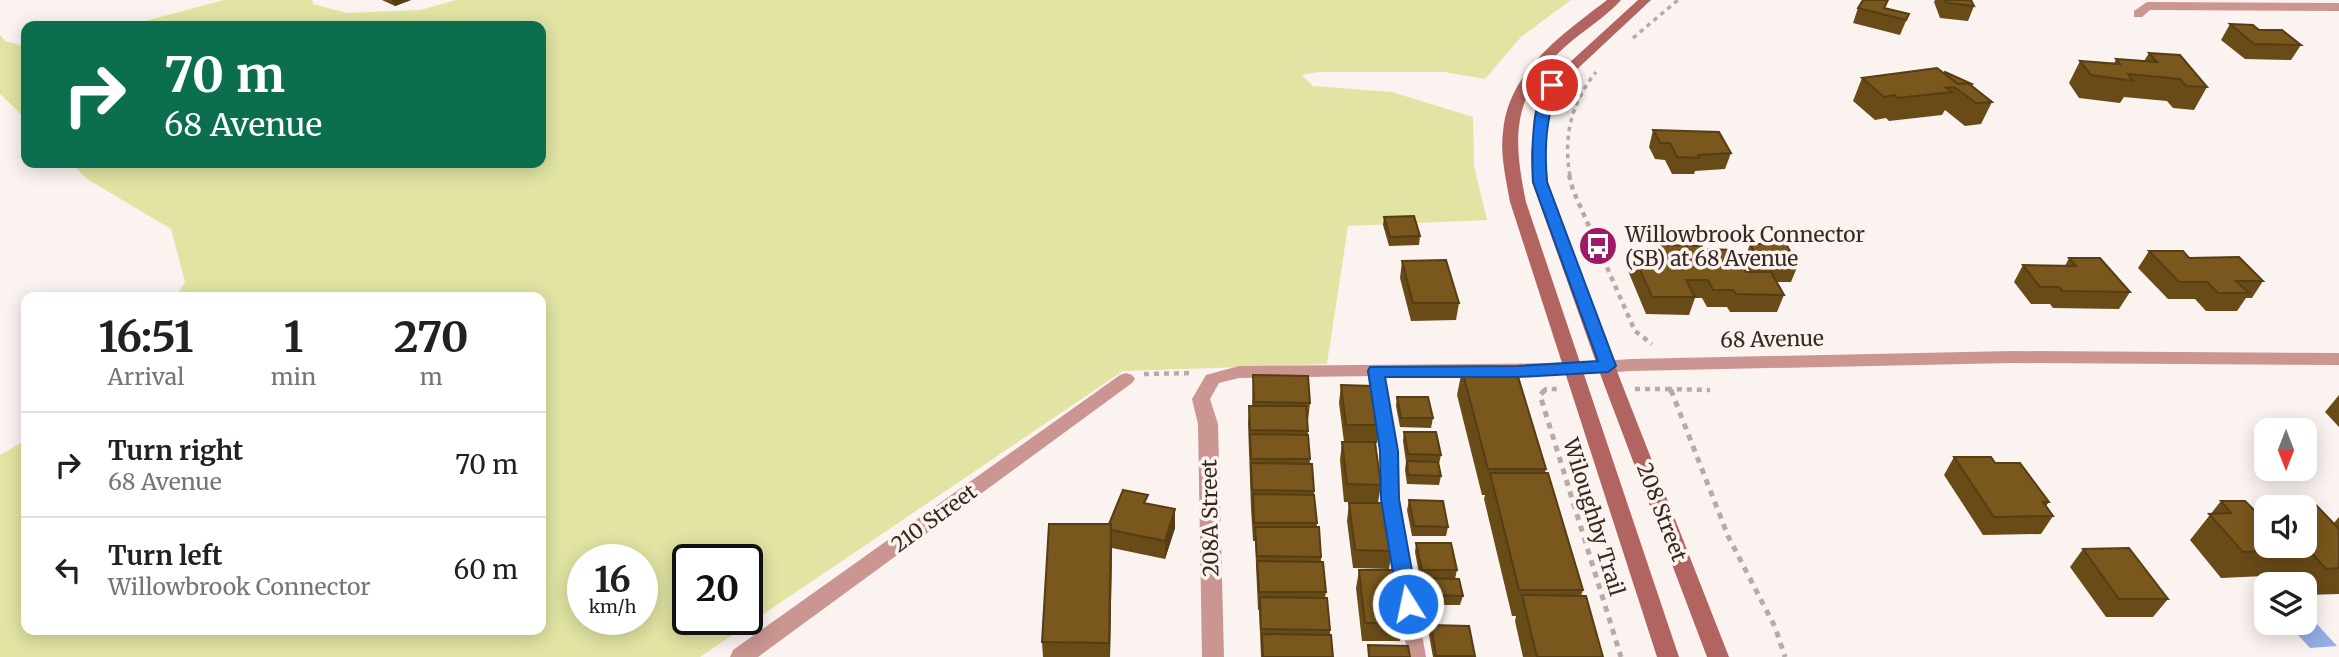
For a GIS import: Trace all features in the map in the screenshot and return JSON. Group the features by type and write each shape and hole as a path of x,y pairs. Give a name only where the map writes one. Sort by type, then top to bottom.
{"main road":[{"name":"208 Street","path":"1615,0 1539,62 1521,88 1512,112 1508,151 1510,172 1668,657"},
{"name":"208 Street","path":"1645,0 1552,85 1541,116 1538,154 1540,182 1718,657"}],"street":[{"path":"2138,14 2147,6 2339,7"},
{"name":"68 Avenue","path":"1206,378 1239,372 1574,369 2012,357 2339,359"},
{"name":"208A Street","path":"1206,378 1201,399 1208,424 1213,657"},
{"name":"210 Street","path":"741,657 1126,379"}],"lane":[{"path":"1376,371 1389,451 1390,499 1417,657"}],"path":[{"path":"1630,40 1678,0"},
{"path":"1602,66 1574,103 1565,144 1566,167 1573,190 1635,331 1649,344 1660,345"},
{"path":"1126,379 1143,374 1206,378"},
{"name":"Wiloughby Trail","path":"1546,389 1540,395 1621,657"},
{"path":"1710,390 1670,389 1728,536 1775,626 1785,657"}],"green space":[{"path":"224,0 312,0 313,4 347,13 420,10 456,0 1571,0 1521,37 1485,79 1444,72 1319,72 1302,75 1313,86 1392,92 1473,117 1474,166 1487,220 1348,226 1327,364 1123,371 763,614 763,544 672,544 672,635 733,635 700,657 0,657 0,455 21,443 21,635 546,635 546,292 179,292 185,282 171,229 87,179 76,168 546,168 546,21 146,21"},
{"path":"0,35 5,41 21,46 21,114 0,94"}],"water":[{"path":"2317,624 2337,646 2310,648 2298,635 2317,635"}],"building":[{"path":"1863,0 1888,0 1884,8 1909,14 1906,20 1858,8"},
{"path":"1945,0 1971,0 1974,6 1947,3"},
{"path":"2230,24 2253,25 2259,30 2282,30 2301,45 2254,44"},
{"path":"2149,53 2180,55 2207,87 2186,86 2180,79 2128,74 2133,81 2091,75 2080,61 2120,64 2116,59 2157,62"},
{"path":"1937,68 1958,84 1968,83 1992,102 1976,103 1954,87 1946,88 1952,92 1884,97 1862,78"},
{"path":"1945,72 1972,84 1958,84"},
{"path":"1653,130 1719,132 1731,153 1698,155 1699,158 1677,157 1670,143 1660,143"},
{"path":"1414,216 1420,236 1390,237 1384,217"},
{"path":"1750,244 1786,244 1798,265 1761,264"},
{"path":"1660,245 1734,250 1746,272 1771,272 1784,295 1736,294 1733,290 1713,290 1708,280 1686,280 1695,297 1652,297 1631,249 1662,249"},
{"path":"2149,251 2183,251 2189,258 2239,257 2263,281 2236,281 2249,293 2218,293 2207,282 2179,282"},
{"path":"2069,258 2100,258 2130,292 2063,291 2059,287 2040,287 2023,265 2076,266"},
{"path":"1446,260 1459,303 1413,303 1402,261"},
{"path":"1462,370 1516,370 1546,469 1488,469"},
{"path":"1253,375 1308,376 1310,403 1254,402"},
{"path":"1341,385 1373,386 1380,425 1346,425"},
{"path":"1397,397 1428,397 1433,418 1401,418"},
{"path":"1249,406 1306,406 1308,431 1250,430"},
{"path":"1404,432 1436,432 1441,455 1408,454"},
{"path":"1250,434 1308,435 1310,459 1251,459"},
{"path":"1342,442 1375,442 1381,485 1347,484"},
{"path":"1954,457 1991,457 1995,463 2020,463 2049,502 2043,502 2053,516 1994,517"},
{"path":"1407,461 1438,462 1441,476 1408,475"},
{"path":"1251,463 1312,464 1314,491 1252,490"},
{"path":"1490,473 1548,473 1583,590 1519,590"},
{"path":"1123,490 1148,495 1144,503 1175,509 1165,541 1111,530 1109,524"},
{"path":"1253,494 1314,495 1317,523 1254,523"},
{"path":"1409,500 1443,501 1448,527 1414,526"},
{"path":"2221,501 2245,501 2254,510 2254,551 2243,552 2209,514 2231,513"},
{"path":"1349,503 1385,503 1392,551 1355,550"},
{"path":"2317,506 2339,529 2339,568 2326,569 2316,558"},
{"path":"1049,524 1111,524 1109,643 1042,642"},
{"path":"1255,527 1319,527 1321,557 1257,556"},
{"path":"1416,543 1451,543 1457,570 1422,570"},
{"path":"2129,548 2168,599 2119,599 2083,549"},
{"path":"1257,561 1323,562 1326,592 1259,592"},
{"path":"1359,570 1396,570 1403,623 1365,623"},
{"path":"1423,578 1459,579 1463,596 1426,595"},
{"path":"1522,595 1586,596 1603,657 1537,657"},
{"path":"1260,597 1327,598 1330,630 1261,629"},
{"path":"1431,625 1469,626 1475,656 1436,656"},
{"path":"1262,634 1331,635 1333,657 1263,657"},
{"path":"1368,645 1408,646 1410,657 1369,657"}],"place":[{"name":"Willowbrook Connector (SB) at 68 Avenue","path":"1598,246"}],"route":[{"path":"1408,604 1390,499 1389,451 1376,371 1518,371 1608,366 1540,182 1538,154 1541,116 1552,85"}]}
